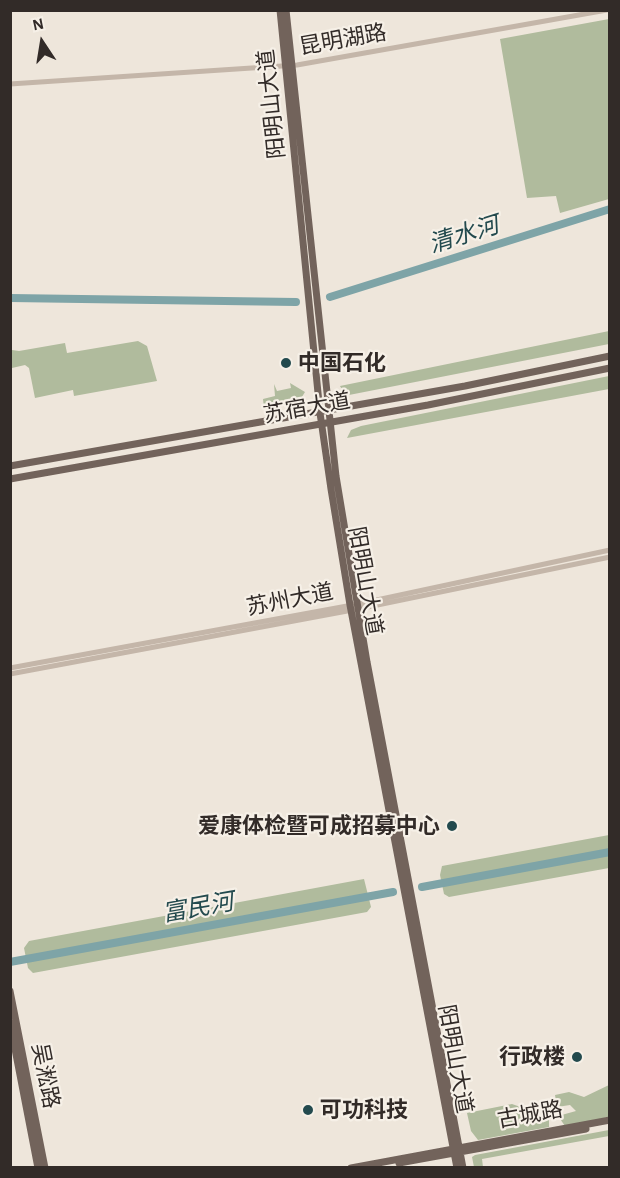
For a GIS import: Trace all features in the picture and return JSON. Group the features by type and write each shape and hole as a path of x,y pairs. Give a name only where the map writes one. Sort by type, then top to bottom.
{"main road":[{"name":"阳明山大道","path":"280,10 288,66 325,423 354,607 456,1149"},
{"name":"阳明山大道","path":"286,10 288,66"},
{"name":"苏宿大道","path":"10,466 324,412 609,356"},
{"name":"苏宿大道","path":"10,480 325,423 609,368"},
{"name":"吴淞路","path":"10,991 45,1167"},
{"name":"吴淞路","path":"10,1023 38,1167"},
{"name":"古城路","path":"351,1167 609,1122"},
{"name":"古城路","path":"373,1167 456,1149"},
{"path":"456,1149 457,1167"},
{"path":"456,1149 463,1167"}],"street":[{"name":"昆明湖路","path":"10,84 288,66 607,10"},
{"name":"苏州大道","path":"10,668 354,607 609,550"},
{"name":"苏州大道","path":"10,674 609,557"}],"green space":[{"path":"609,19 609,199 560,213 556,196 527,198 500,39"},
{"path":"609,331 609,344 349,395 344,393 340,386"},
{"path":"138,341 147,346 157,381 74,396 73,390 35,398 29,368 25,365 12,368 12,350 19,351 65,343 67,353"},
{"path":"609,376 609,389 347,438 351,430 361,426"},
{"path":"290,383 305,392 300,400 264,408 263,399 275,396 274,384 277,391 291,388"},
{"path":"609,835 609,868 449,897 444,894 440,875 442,866"},
{"path":"364,879 371,907 367,912 33,973 28,968 24,948 29,941"},
{"path":"609,1085 609,1117 565,1126 558,1116 576,1111 570,1105 557,1107 555,1095 569,1092 584,1097"},
{"path":"512,1104 529,1110 532,1117 549,1115 549,1127 478,1140 471,1131 467,1113"},
{"path":"609,1130 609,1136 482,1159 483,1167 474,1167 472,1157 475,1155"}],"waterway":[{"name":"清水河","path":"330,297 610,209"},
{"name":"清水河","path":"10,298 296,302"},
{"name":"富民河","path":"422,887 610,852"},
{"name":"富民河","path":"10,962 393,892"}],"place":[{"name":"中国石化","path":"286,363"},
{"name":"爱康体检暨可成招募中心","path":"452,826"},
{"name":"行政楼","path":"577,1057"},
{"name":"可功科技","path":"308,1110"}]}
